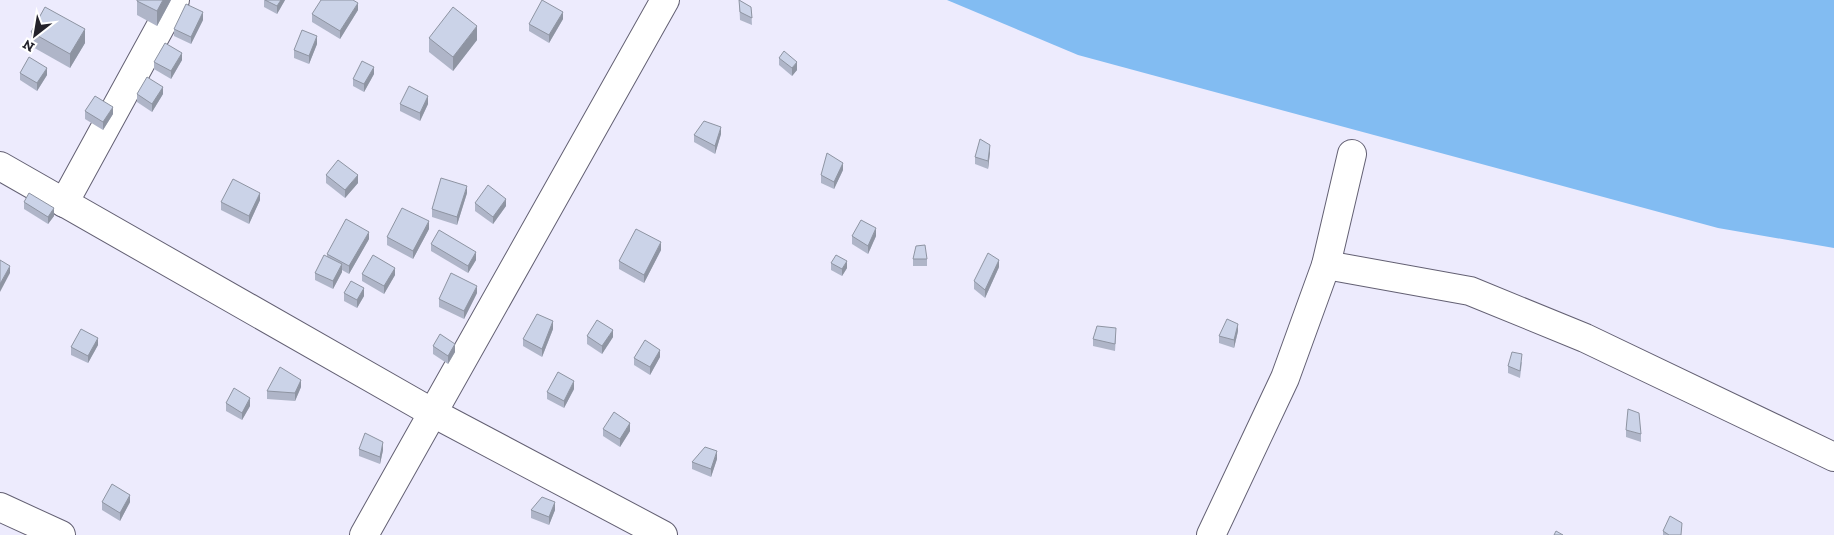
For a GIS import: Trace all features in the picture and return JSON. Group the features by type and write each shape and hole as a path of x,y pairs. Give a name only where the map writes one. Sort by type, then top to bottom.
{"street":[{"path":"64,203 175,0"},
{"path":"364,535 665,0"},
{"path":"1213,534 1285,378 1326,265 1352,154"},
{"path":"0,166 432,413 663,535"},
{"path":"1326,265 1470,291 1584,338 1834,457"},
{"path":"0,507 61,535"}],"water":[{"path":"947,0 1834,0 1834,248 1718,228 1078,55"}],"building":[{"path":"137,0 163,0 157,11"},
{"path":"265,0 281,0 277,6"},
{"path":"321,0 353,0 358,3 340,31 312,14"},
{"path":"542,0 563,12 549,35 529,24"},
{"path":"739,0 751,7 752,18 740,12"},
{"path":"186,4 203,12 191,37 174,29"},
{"path":"45,7 85,29 70,54 31,32"},
{"path":"453,7 477,26 453,57 429,38"},
{"path":"302,30 317,36 309,56 294,50"},
{"path":"165,43 182,53 171,71 154,62"},
{"path":"784,51 797,62 792,68 779,58"},
{"path":"29,57 47,68 37,83 20,73"},
{"path":"362,61 374,67 364,84 353,79"},
{"path":"147,77 163,87 152,104 137,94"},
{"path":"409,86 428,96 420,113 400,104"},
{"path":"95,96 113,107 103,122 85,111"},
{"path":"704,121 721,127 715,146 694,135"},
{"path":"980,139 990,145 988,161 975,157"},
{"path":"827,153 843,163 834,182 821,175"},
{"path":"338,160 358,175 345,190 326,175"},
{"path":"441,178 467,186 457,217 432,209"},
{"path":"233,179 260,193 249,216 221,202"},
{"path":"488,185 506,199 493,217 475,203"},
{"path":"29,193 54,208 48,217 24,202"},
{"path":"402,208 429,221 413,251 387,237"},
{"path":"346,219 369,232 349,266 327,254"},
{"path":"861,220 876,228 868,246 852,236"},
{"path":"636,229 661,242 644,275 619,261"},
{"path":"439,230 476,252 468,266 431,244"},
{"path":"925,245 927,259 913,259 916,246"},
{"path":"988,253 999,260 985,290 974,281"},
{"path":"324,255 342,264 333,281 315,273"},
{"path":"373,255 395,268 384,286 362,274"},
{"path":"836,255 847,261 842,269 831,263"},
{"path":"0,260 10,266 0,284"},
{"path":"451,273 477,286 464,311 439,299"},
{"path":"351,281 364,288 357,300 344,293"},
{"path":"537,314 553,321 542,349 523,339"},
{"path":"1227,319 1238,324 1234,340 1219,336"},
{"path":"597,320 613,330 602,346 587,336"},
{"path":"1097,326 1116,328 1115,344 1093,339"},
{"path":"81,329 98,338 88,356 71,347"},
{"path":"440,334 455,344 448,356 433,346"},
{"path":"645,340 660,350 650,367 634,358"},
{"path":"1512,352 1522,354 1520,371 1508,366"},
{"path":"280,367 301,380 295,393 267,391"},
{"path":"558,372 574,381 564,401 547,392"},
{"path":"234,388 250,398 242,413 226,403"},
{"path":"1628,409 1639,413 1641,434 1626,430"},
{"path":"614,412 630,423 620,439 603,429"},
{"path":"365,433 383,442 380,457 359,449"},
{"path":"705,447 717,451 711,469 692,462"},
{"path":"112,484 130,495 120,513 102,502"},
{"path":"542,497 555,502 549,517 531,510"},
{"path":"1670,516 1682,523 1681,535 1669,535 1663,531"},
{"path":"1556,531 1563,535 1554,535"}]}
